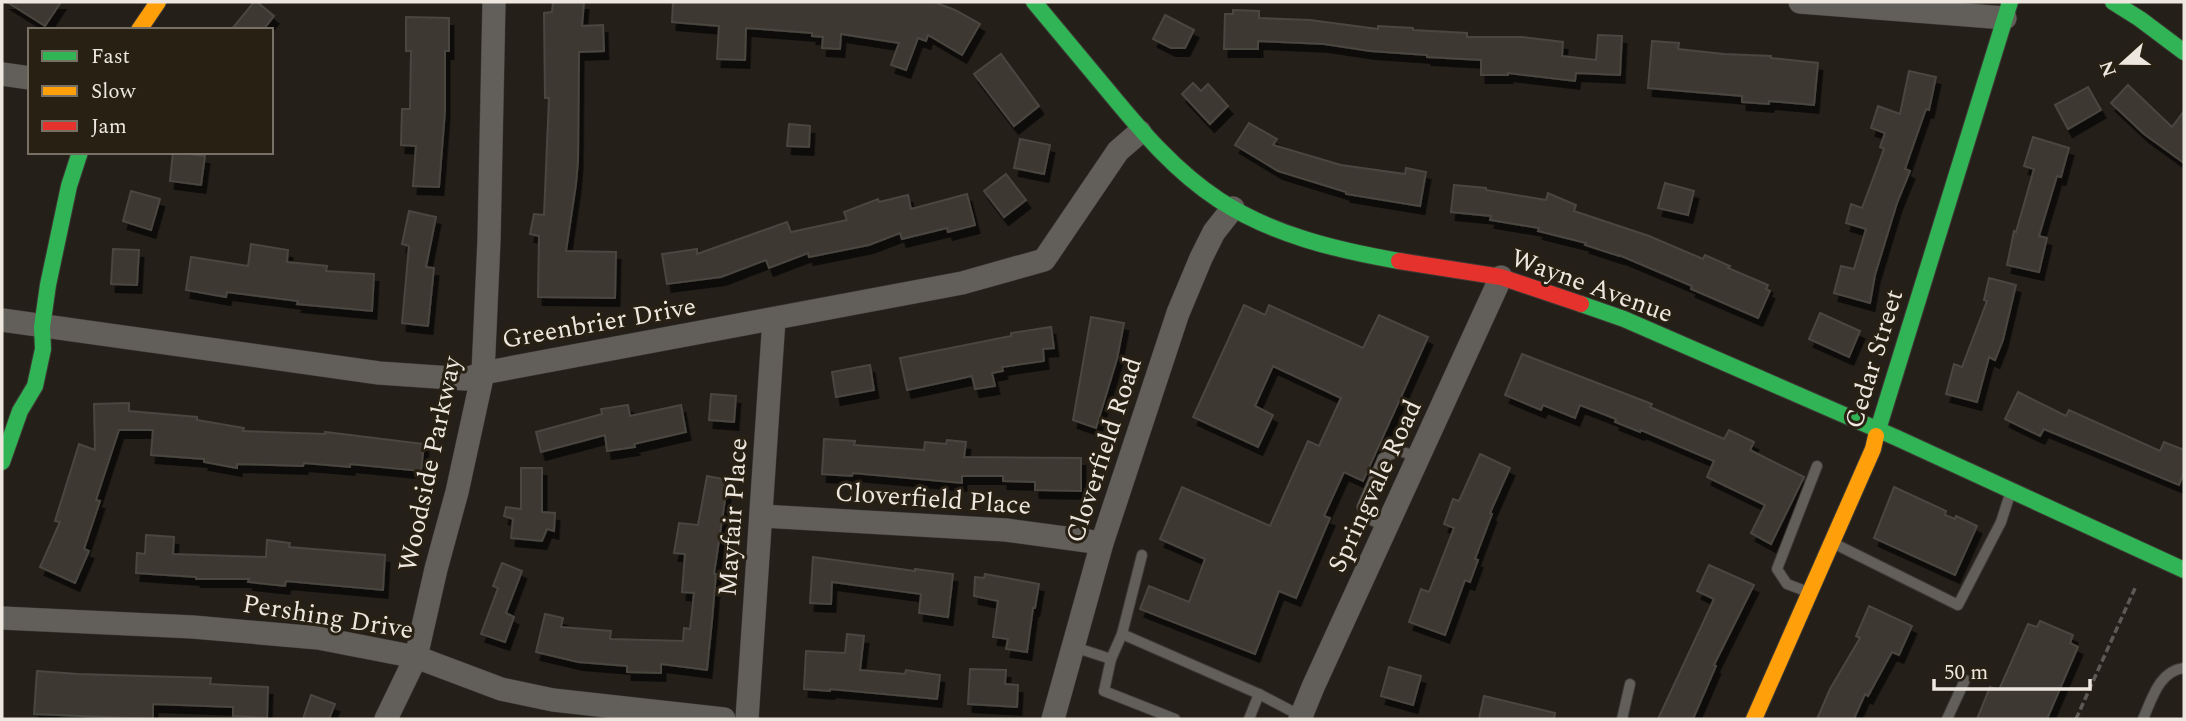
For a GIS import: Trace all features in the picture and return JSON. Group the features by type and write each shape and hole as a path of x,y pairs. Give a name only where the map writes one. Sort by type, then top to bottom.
{"street":[{"path":"140,28 158,2"},
{"name":"Woodside Parkway","path":"386,719 416,657 483,373 494,2"},
{"name":"Wayne Avenue","path":"1034,2 1140,132 1183,173 1219,200 1267,226 1319,244 1383,258 1501,277 1624,319 1877,430 2184,570"},
{"path":"1800,2 2008,10"},
{"path":"2113,2 2184,52"},
{"name":"Cedar Street","path":"1755,719 1873,449 2008,10"},
{"path":"2,74 28,78"},
{"name":"Greenbrier Drive","path":"2,320 379,373 466,379 483,373 962,283 1044,260 1118,151 1140,132"},
{"path":"2,462 20,411 36,386 43,349 42,327 48,285 69,186 79,154"},
{"name":"Cloverfield Road","path":"1053,719 1102,543 1178,313 1200,258 1214,232 1233,208"},
{"name":"Springvale Road","path":"1300,718 1501,277"},
{"name":"Mayfair Place","path":"747,719 774,319"},
{"path":"25,354 30,342 42,327"},
{"path":"18,384 16,393 20,411"},
{"name":"Cloverfield Place","path":"761,516 1006,530 1102,543"},
{"name":"Pershing Drive","path":"2,618 193,627 318,638 416,657 501,689 553,700 724,719"}],"lane":[{"path":"1386,528 1370,519 1362,507 1383,458 1399,451 1420,457"},
{"path":"1810,593 1787,584 1777,569 1817,466"},
{"path":"1833,542 1958,605 2001,522 2011,491"},
{"path":"1142,555 1104,691 1175,719"},
{"path":"1122,634 1259,694 1300,718"},
{"path":"1074,647 1111,659"},
{"path":"2143,719 2157,687 2165,676 2176,669 2184,668"},
{"path":"1948,719 1965,681"},
{"path":"1622,719 1630,684"},
{"path":"1249,719 1259,694"}],"path":[{"path":"2076,719 2136,586"}],"building":[{"path":"7,2 61,2 45,26"},
{"path":"254,2 274,16 265,28 233,28"},
{"path":"553,2 584,2 582,26 603,25 604,51 579,52 578,161 566,251 616,252 615,298 538,297 539,236 530,234 534,214 544,215 549,98 545,98 544,13 552,12"},
{"path":"673,2 934,2 980,24 962,55 928,35 926,41 918,38 906,70 891,65 899,43 841,34 840,49 822,48 823,37 812,36 812,33 746,28 745,60 717,59 719,26 672,22"},
{"path":"1233,10 1259,11 1259,18 1310,20 1378,29 1378,26 1413,28 1467,33 1467,37 1522,37 1563,42 1562,56 1596,60 1598,35 1622,36 1620,75 1576,73 1575,81 1508,73 1481,75 1481,60 1427,57 1324,44 1258,41 1258,49 1224,49 1225,14 1233,14"},
{"path":"1165,15 1194,30 1185,48 1171,48 1153,39"},
{"path":"406,17 449,18 439,187 413,186 416,146 401,145 402,109 410,109 411,51 406,51"},
{"path":"1652,41 1679,43 1678,49 1771,56 1818,63 1814,105 1769,101 1769,104 1742,102 1742,96 1648,88"},
{"path":"1001,54 1039,106 1014,126 974,74"},
{"path":"1909,71 1936,77 1929,110 1926,109 1905,169 1910,171 1897,203 1875,275 1870,303 1834,293 1841,266 1854,269 1866,229 1846,223 1851,204 1862,208 1884,149 1880,147 1885,133 1871,128 1878,106 1900,114"},
{"path":"1193,83 1201,91 1208,84 1228,106 1210,124 1182,94"},
{"path":"2128,85 2172,127 2184,111 2184,163 2144,134 2111,103"},
{"path":"2088,87 2101,110 2068,129 2055,105"},
{"path":"1249,123 1277,139 1273,145 1341,165 1405,174 1406,168 1426,172 1420,206 1346,194 1278,171 1235,145"},
{"path":"789,124 810,126 809,147 787,146"},
{"path":"2033,137 2069,148 2061,177 2057,176 2039,236 2047,238 2039,272 2007,265 2014,231 2016,232 2034,169 2024,166"},
{"path":"1020,139 1050,145 1044,174 1014,168"},
{"path":"173,154 205,156 201,185 170,181"},
{"path":"1006,174 1026,200 1004,217 984,191"},
{"path":"1665,183 1694,191 1688,215 1658,208"},
{"path":"1454,185 1486,188 1546,200 1548,193 1576,205 1574,211 1649,236 1703,259 1705,255 1730,266 1728,268 1768,285 1766,289 1770,291 1758,318 1691,289 1692,286 1619,255 1585,245 1586,243 1538,231 1539,228 1490,220 1491,216 1451,212"},
{"path":"131,191 160,199 151,230 123,221"},
{"path":"967,194 975,225 948,232 947,228 902,239 900,233 869,245 809,257 808,253 769,268 766,260 721,277 667,284 662,254 697,249 697,254 787,222 791,232 847,220 844,212 878,199 879,202 908,195 911,209"},
{"path":"409,211 436,217 426,267 434,268 428,326 402,323 409,246 402,244"},
{"path":"251,244 288,250 287,262 327,266 326,271 374,274 372,311 297,304 298,301 227,292 226,297 186,290 191,257 248,266"},
{"path":"113,249 139,250 137,285 111,284"},
{"path":"1989,278 2016,285 2003,340 1995,360 1989,357 1977,402 1946,394 1954,364 1962,367 1987,301 1984,300"},
{"path":"1244,305 1265,315 1269,305 1363,348 1379,315 1428,337 1363,481 1344,472 1324,516 1330,518 1296,598 1279,591 1255,654 1140,609 1149,586 1189,602 1205,559 1160,539 1182,487 1270,526 1308,441 1319,446 1341,398 1273,366 1255,406 1273,415 1258,447 1193,417"},
{"path":"1820,313 1860,331 1849,357 1809,339"},
{"path":"1091,317 1124,323 1117,359 1096,428 1073,420"},
{"path":"1051,327 1054,348 1043,349 1044,361 1002,367 1003,371 992,373 995,386 975,389 972,376 907,390 900,358 1011,336 1011,333"},
{"path":"1522,354 1652,404 1650,407 1724,439 1729,430 1754,442 1750,450 1804,477 1771,544 1751,533 1765,505 1707,477 1714,461 1615,422 1616,419 1580,405 1575,418 1543,405 1541,410 1505,395"},
{"path":"870,365 874,390 836,397 832,372"},
{"path":"2018,392 2066,416 2069,410 2160,451 2164,442 2184,450 2184,472 2179,485 2044,429 2040,436 2005,419"},
{"path":"711,394 736,396 734,422 709,420"},
{"path":"129,403 129,411 197,417 197,420 244,428 243,431 325,432 424,444 421,471 350,464 350,467 304,463 303,466 237,464 237,468 204,462 204,459 151,455 153,430 119,430 96,500 100,501 84,549 89,551 75,583 40,567 60,522 55,521 79,444 95,450 94,404"},
{"path":"628,405 630,416 681,405 686,432 634,444 635,447 607,451 605,435 541,452 536,432 602,414 601,409"},
{"path":"824,439 855,441 854,445 924,450 925,442 946,444 947,440 966,442 964,457 1081,458 1081,491 1035,490 1035,482 1003,481 1003,476 962,476 962,483 853,473 852,476 822,474"},
{"path":"1480,454 1510,468 1490,513 1492,514 1475,559 1478,560 1470,582 1465,580 1445,635 1409,622 1421,589 1429,592 1454,528 1444,524 1453,499 1459,501"},
{"path":"521,468 542,468 542,512 555,513 554,531 547,529 542,541 511,538 513,519 504,516 506,507 521,509"},
{"path":"707,476 728,480 714,574 707,670 661,664 661,673 627,672 627,666 578,662 536,652 545,614 563,618 561,627 611,631 610,639 683,641 684,628 690,629 694,593 682,592 685,554 674,553 679,523 698,525"},
{"path":"1894,487 1946,511 1945,515 1955,519 1956,516 1977,526 1955,575 1874,538"},
{"path":"146,535 174,537 173,554 266,557 267,540 290,543 289,547 385,555 383,590 286,581 285,586 248,582 249,579 196,579 136,573 137,553 145,554"},
{"path":"813,557 953,574 948,617 919,613 921,594 832,582 831,604 810,603"},
{"path":"502,563 522,571 506,613 514,617 505,642 481,634 498,588 493,586"},
{"path":"1709,565 1754,585 1714,665 1716,666 1693,719 1658,719 1714,599 1697,591"},
{"path":"985,574 1039,584 1027,652 1006,649 1008,639 993,637 998,601 974,596 975,577 984,578"},
{"path":"1869,606 1912,626 1899,655 1892,652 1868,696 1865,694 1854,719 1817,719 1830,689 1860,638 1856,636"},
{"path":"2040,621 2073,635 2070,643 2078,647 2047,719 1977,719 1990,687 1999,690 2028,624 2037,627"},
{"path":"847,634 864,636 860,670 905,674 906,670 940,675 937,699 804,689 806,651 845,653"},
{"path":"1389,667 1421,676 1413,705 1381,696"},
{"path":"970,669 1006,670 1005,684 1018,685 1017,707 968,704"},
{"path":"37,671 211,678 210,684 268,687 267,718 233,716 233,707 153,704 153,719 34,714"},
{"path":"311,695 335,704 329,719 303,719"},
{"path":"1484,696 1555,713 1554,719 1479,719"}],"traffic: fast":[{"path":"1034,2 1147,136 1203,189 1240,212 1283,232 1352,252 1399,261"},
{"path":"1876,436 2010,2"},
{"path":"2113,2 2184,52"},
{"path":"2,462 20,411 35,386 43,349 42,327 48,285 69,186 79,154"},
{"path":"1581,304 1624,319 1897,438 2184,570"}],"traffic: slow":[{"path":"140,28 158,2"},
{"path":"1754,719 1873,449 1876,436"}],"traffic: jam":[{"path":"1399,261 1501,277 1581,304"}]}
